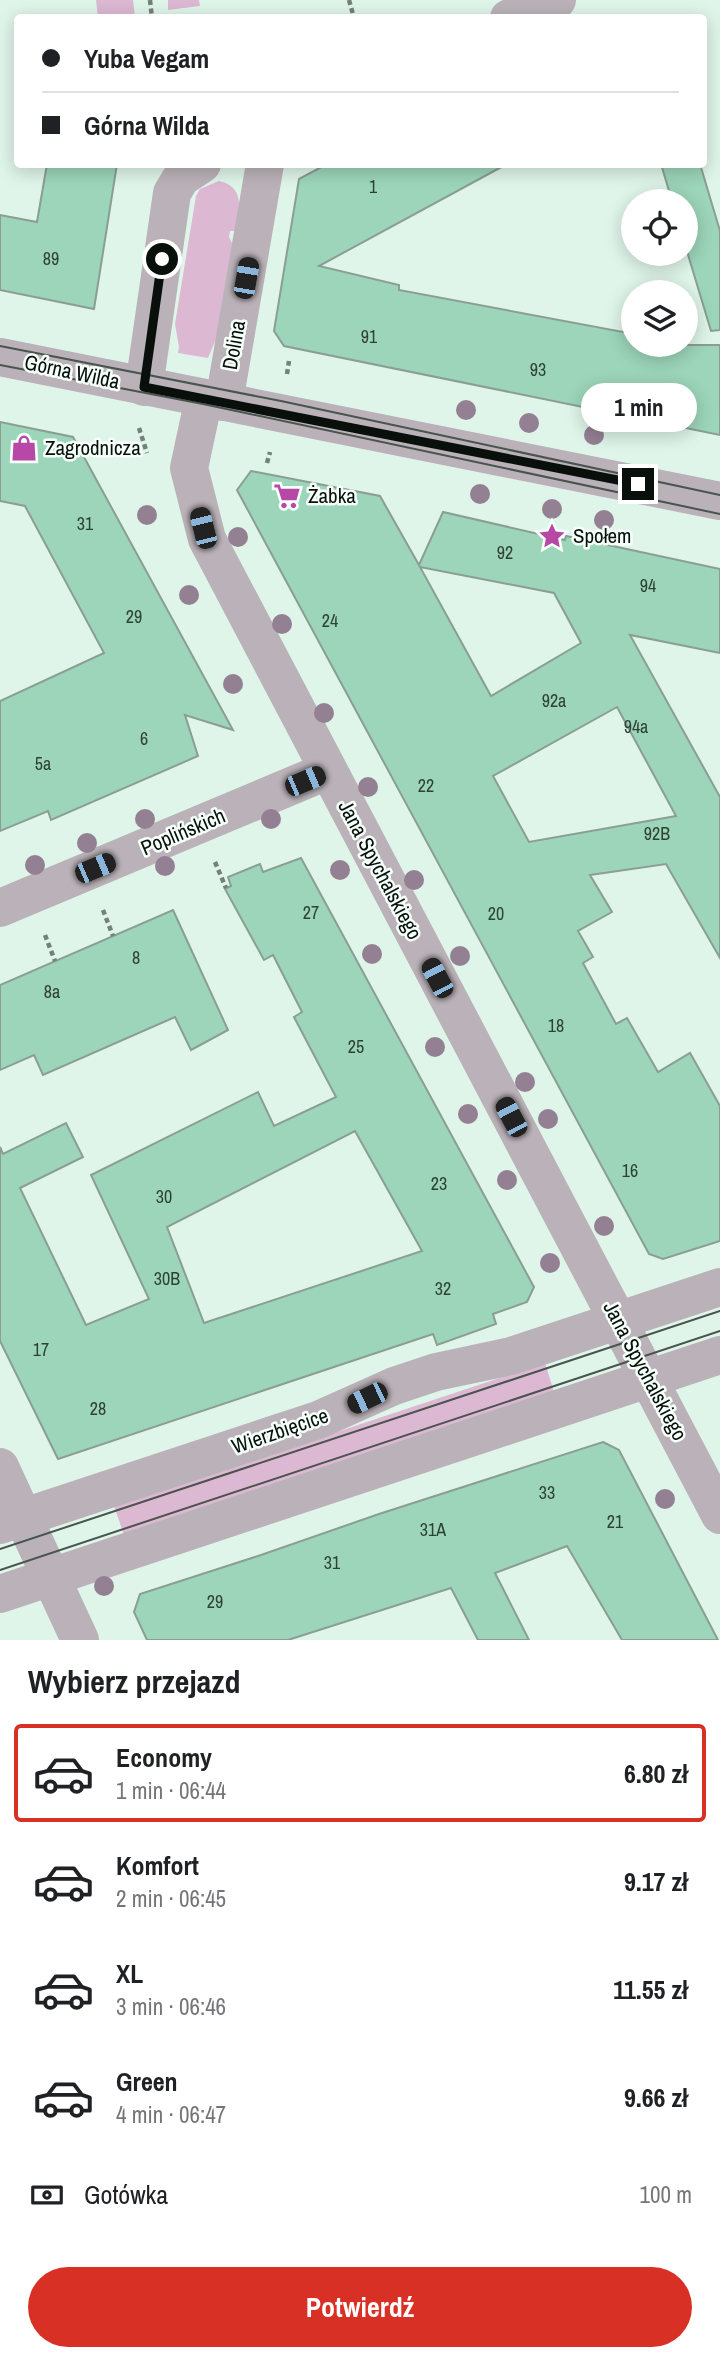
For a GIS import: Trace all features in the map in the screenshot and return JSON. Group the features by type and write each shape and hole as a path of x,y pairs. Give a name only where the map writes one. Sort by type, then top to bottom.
{"street":[{"path":"520,14 557,0"},
{"path":"144,387 172,193 181,178 196,168"},
{"name":"Dolina","path":"214,400 261,172"},
{"name":"Górna Wilda","path":"0,357 720,502"},
{"name":"Jana Spychalskiego","path":"214,400 189,468 203,528 226,579 720,1515"},
{"name":"Poplińskich","path":"0,908 327,771"},
{"name":"Wierzbięcice","path":"12,1521 318,1420 394,1386 436,1372 511,1356 720,1287"},
{"path":"0,1594 720,1355"},
{"path":"0,1467 12,1521 51,1577 80,1640"}],"path":[{"path":"211,852 226,888"},
{"path":"99,900 113,936"},
{"path":"41,925 55,961"}],"shaded area":[{"path":"96,0 133,0 135,14 98,14"},
{"path":"168,0 199,0 200,6 168,10"},
{"path":"219,181 233,188 239,200 239,208 236,231 230,231 229,237 233,245 219,332 208,358 178,353 175,324 196,196 200,189"},
{"path":"545,1363 554,1392 124,1535 114,1506"}],"building":[{"path":"46,168 116,168 94,309 0,290 0,215 37,222"},
{"path":"320,168 500,168 319,266 399,285 399,290 621,332 621,357 698,357 698,345 720,345 720,435 284,346 274,331 299,179"},
{"path":"662,168 701,168 720,231 720,330 711,331 698,280 696,280 691,266 698,266 698,189 668,189"},
{"path":"0,422 73,437 233,730 185,715 198,756 51,820 48,811 0,831 0,701 104,653 25,506 0,501"},
{"path":"251,471 380,496 419,565 443,512 565,540 566,536 720,569 720,653 630,635 720,797 720,958 666,864 590,875 612,912 578,931 593,957 583,963 616,1024 627,1018 658,1072 690,1053 720,1106 720,1241 663,1259 649,1254 237,490","holes":["420,567 554,593 581,643 491,696","617,707 676,816 529,842 493,776"]},
{"path":"301,858 534,1287 527,1302 493,1314 496,1324 437,1345 433,1334 58,1459 0,1341 0,1147 3,1154 66,1123 83,1157 20,1188 86,1325 149,1299 91,1175 258,1092 274,1126 336,1097 294,1017 302,1012 273,955 264,960 225,889 231,886 228,877 260,864 263,872","holes":["355,1131 422,1251 204,1323 167,1227"]},
{"path":"173,910 228,1030 191,1050 175,1017 43,1075 34,1055 0,1070 0,985"},
{"path":"603,1442 619,1450 718,1640 622,1640 567,1546 495,1573 529,1640 478,1640 451,1588 288,1640 147,1640 134,1612 140,1594"}],"tram line":[{"path":"0,346 281,401 720,495"},
{"path":"0,365 203,404 720,514"},
{"path":"0,1549 720,1311"},
{"path":"0,1570 720,1331"}],"place":[{"name":"Zagrodnicza","path":"24,448"},
{"name":"Żabka","path":"287,496"},
{"name":"Społem","path":"552,536"}],"route":[{"path":"162,259 144,387 638,484"}]}
